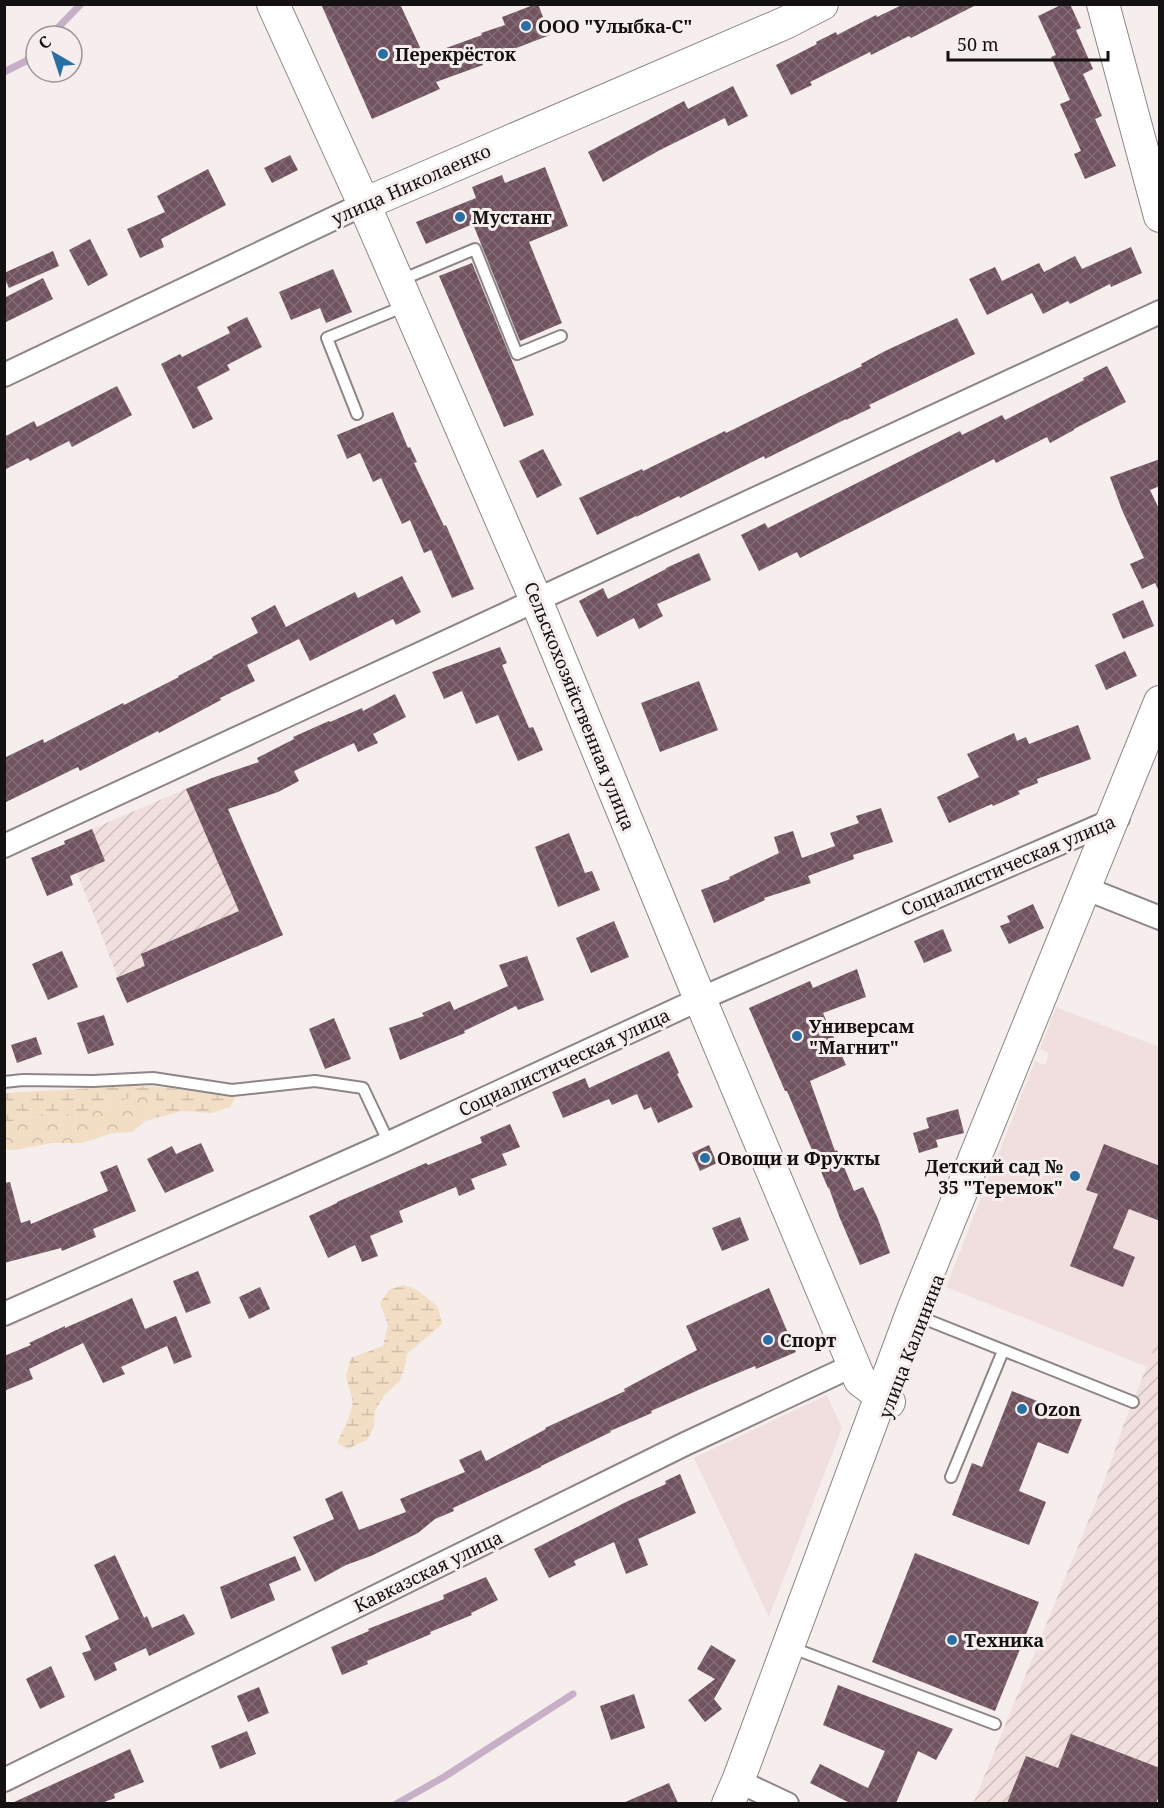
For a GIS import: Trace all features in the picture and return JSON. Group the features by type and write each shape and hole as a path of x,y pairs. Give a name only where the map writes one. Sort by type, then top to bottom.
{"main road":[{"name":"Сельскохозяйственная улица","path":"273,4 364,204 536,600 860,1380 884,1399"},
{"name":"улица Николаенко","path":"364,204 782,14 822,4"},
{"path":"1103,4 1160,216"},
{"path":"1117,4 1160,173"},
{"path":"738,1793 884,1399 917,1299 1083,893 1118,818 1160,702"},
{"name":"улица Калинина","path":"738,1793 795,1649 884,1399 979,1178 1092,891 1118,818 1160,731"}],"street":[{"name":"улица Николаенко","path":"4,375 364,204"},
{"path":"4,846 1160,312"},
{"name":"Социалистическая улица","path":"4,1314 389,1143 700,999 1118,818"},
{"path":"1092,891 1160,918"},
{"name":"Кавказская улица","path":"4,1780 685,1444 854,1365"},
{"path":"738,1793 787,1803"}],"lane":[{"path":"357,414 327,338 475,249 517,354 561,336"},
{"path":"4,1082 22,1080 93,1082 153,1078 232,1090 315,1081 363,1088 389,1143"},
{"path":"920,1317 1133,1402"},
{"path":"951,1477 1003,1351"},
{"path":"795,1649 995,1724"}],"shaded area":[{"path":"214,777 283,935 127,1003 64,841"},
{"name":"Детский сад № 35 \"Теремок\"","path":"1056,1007 1159,1047 1160,1336 1147,1367 946,1287 1035,1061 1045,1065 1049,1053 1040,1049"},
{"path":"1159,1336 1159,1803 973,1804 1107,1474 1125,1421"},
{"path":"827,1395 842,1428 769,1617 694,1458"}],"green space":[{"path":"132,1086 160,1087 235,1097 230,1107 212,1113 181,1111 145,1121 156,1104 156,1094 133,1097 65,1117 47,1113 5,1123 5,1093"},
{"path":"156,1094 156,1104 145,1121 132,1132 112,1133 82,1143 52,1143 15,1150 5,1149 5,1123 47,1113 65,1117 133,1097"},
{"path":"404,1285 417,1290 438,1307 442,1324 407,1354 399,1382 385,1394 375,1411 374,1427 367,1440 347,1449 337,1443 348,1420 353,1402 346,1376 351,1358 383,1346 388,1325 380,1303 389,1290"}],"building":[{"name":"Перекрёсток","path":"321,4 400,4 424,56 505,25 502,17 536,4 538,4 550,35 506,52 507,54 482,63 483,65 436,82 440,89 372,119"},
{"path":"904,4 978,4 911,38 909,36 871,55 870,52 810,82 812,85 791,95 776,65 836,32 837,35"},
{"path":"1063,4 1070,4 1081,28 1076,30 1093,69 1083,74 1102,116 1095,119 1116,166 1085,179 1074,154 1081,151 1060,104 1070,100 1051,57 1056,55 1038,16"},
{"path":"733,86 748,116 728,126 725,118 660,150 603,182 588,152 684,101 688,109"},
{"path":"290,155 298,170 272,183 264,168"},
{"path":"545,167 568,226 529,242 562,323 520,341 473,224 426,244 416,222 476,198 472,187 502,175 505,183"},
{"path":"208,169 226,205 161,239 164,247 140,258 127,229 165,212 157,196"},
{"path":"90,239 108,275 88,286 69,250"},
{"path":"1131,247 1142,273 1111,287 1110,284 1070,304 1068,301 1043,314 1032,293 987,315 969,279 995,267 1002,281 1039,263 1044,272 1075,256 1082,269"},
{"path":"53,251 59,266 9,288 4,273"},
{"path":"472,263 534,415 504,427 439,276"},
{"path":"333,269 352,312 326,323 320,308 291,320 279,292"},
{"path":"43,278 53,299 4,323 4,298"},
{"path":"247,317 262,347 227,365 230,370 197,387 213,419 193,429 161,364 180,354 182,357 230,333 227,327"},
{"path":"957,318 975,354 765,459 764,456 680,498 679,496 597,535 579,498 642,469 643,471 725,431 726,433 862,366 861,364 885,351"},
{"path":"1107,366 1126,402 1050,443 1047,437 996,463 994,459 800,558 797,552 759,571 741,535 765,523 768,528 960,431 962,435 1002,415 1005,420"},
{"path":"117,386 132,415 72,447 69,441 30,461 28,458 4,470 4,437 34,421 37,427"},
{"path":"393,412 408,448 410,447 417,462 414,463 444,526 446,525 474,589 452,598 431,550 424,553 410,520 402,524 381,478 373,482 360,453 347,459 337,435"},
{"path":"543,449 562,485 537,498 519,461"},
{"path":"1160,459 1160,486 1150,490 1160,511 1160,593 1155,583 1142,589 1130,564 1144,558 1110,477"},
{"path":"699,553 711,580 657,604 663,616 639,629 634,618 597,637 579,601 603,588 608,599"},
{"path":"402,576 421,612 396,625 393,619 310,661 299,639 247,665 255,681 220,698 221,700 80,771 78,767 4,803 4,758 43,739 44,743 123,703 124,705 258,633 251,618 275,605 286,627 355,592 358,598"},
{"path":"1143,600 1154,626 1123,639 1112,614"},
{"path":"500,647 507,663 502,665 529,728 533,727 543,750 518,761 498,715 476,724 462,691 444,699 432,672"},
{"path":"1125,651 1137,676 1106,690 1095,665"},
{"path":"699,681 718,730 660,752 641,703"},
{"path":"395,694 406,717 373,734 378,743 358,752 354,743 294,771 299,781 278,792 228,809 283,935 127,1003 116,978 145,966 141,954 239,911 186,789 259,762 257,758 294,739 293,737 362,708 363,711"},
{"path":"1078,725 1091,759 1037,779 1038,783 1018,791 1020,794 949,823 937,797 979,777 967,754 1014,733 1017,741 1026,737 1029,744"},
{"path":"881,808 893,842 853,855 854,859 808,876 811,883 764,898 765,900 714,923 701,890 730,879 729,877 779,853 774,837 793,831 802,858 835,846 830,833 859,823 856,816"},
{"path":"92,829 105,861 70,876 73,885 47,896 31,858 65,844 64,841"},
{"path":"569,833 585,873 592,871 600,890 558,907 535,847"},
{"path":"1033,904 1044,928 1009,944 1000,926 1010,922 1007,916"},
{"path":"614,921 629,957 591,973 576,938"},
{"path":"943,929 952,951 924,963 914,941"},
{"path":"62,951 78,987 48,1000 32,964"},
{"path":"527,956 544,1000 518,1010 516,1006 464,1031 465,1033 400,1060 389,1028 424,1016 422,1013 450,1001 454,1010 508,986 499,965"},
{"path":"857,969 866,997 823,1013 846,1065 810,1081 835,1151 837,1150 854,1191 863,1187 890,1253 860,1265 829,1188 749,1008 810,981 813,988"},
{"path":"104,1015 114,1045 88,1054 77,1023"},
{"path":"334,1018 351,1059 325,1069 309,1029"},
{"path":"36,1037 42,1054 17,1063 11,1045"},
{"path":"669,1051 693,1107 658,1123 651,1107 644,1110 637,1094 612,1105 609,1099 563,1118 552,1092 585,1078 589,1088"},
{"path":"958,1109 964,1133 936,1140 938,1147 919,1153 913,1133 929,1128 926,1118"},
{"path":"510,1124 520,1147 502,1154 507,1165 471,1179 475,1189 459,1196 456,1187 399,1211 403,1222 370,1236 378,1256 362,1262 355,1245 328,1258 309,1216 426,1163 428,1165 482,1143 480,1137"},
{"path":"201,1143 214,1171 165,1193 147,1159 172,1146 176,1154"},
{"path":"1104,1144 1160,1166 1160,1221 1129,1209 1113,1248 1135,1257 1123,1287 1070,1266 1098,1194 1086,1190"},
{"name":"Овощи и Фрукты","path":"709,1145 717,1163 700,1171 692,1153"},
{"path":"117,1165 136,1211 93,1229 96,1237 62,1251 61,1248 4,1263 4,1183 10,1182 21,1223 30,1220 31,1224 108,1191 100,1172"},
{"path":"740,1217 749,1240 722,1251 712,1228"},
{"path":"198,1271 211,1303 186,1313 173,1281"},
{"path":"260,1287 270,1309 249,1319 239,1297"},
{"path":"769,1288 796,1352 756,1369 755,1366 651,1411 652,1413 610,1431 541,1467 453,1508 454,1511 435,1519 418,1533 371,1556 346,1565 315,1582 293,1537 334,1519 325,1499 342,1491 359,1530 406,1512 400,1499 465,1472 459,1460 481,1450 486,1461 545,1428 625,1391 624,1389 697,1350 686,1326"},
{"path":"132,1298 145,1329 176,1316 192,1357 174,1364 167,1346 121,1367 125,1374 103,1383 83,1343 29,1369 33,1379 4,1391 4,1356 31,1345 29,1343 65,1326 65,1328"},
{"path":"1012,1391 1082,1419 1068,1454 1038,1442 1019,1491 1046,1502 1029,1545 952,1515 972,1463 982,1467"},
{"path":"680,1474 696,1513 638,1539 648,1565 626,1574 614,1542 574,1561 576,1565 549,1578 534,1549 666,1484 665,1481"},
{"name":"Техника","path":"915,1553 1039,1602 995,1711 872,1662"},
{"path":"115,1555 144,1618 147,1616 152,1628 184,1614 195,1634 149,1656 146,1648 114,1663 117,1670 95,1681 82,1653 91,1650 85,1636 119,1619 94,1565"},
{"path":"295,1556 301,1570 269,1584 275,1600 231,1619 220,1587"},
{"path":"486,1577 498,1600 471,1613 472,1615 367,1661 368,1664 342,1675 331,1647 369,1631 368,1629 444,1599 443,1595"},
{"path":"711,1645 736,1660 714,1699 722,1709 705,1722 688,1700 715,1679 697,1669"},
{"path":"51,1666 65,1697 40,1709 26,1679"},
{"path":"838,1685 953,1729 936,1760 918,1751 896,1803 850,1803 810,1783 820,1764 868,1788 885,1751 823,1725"},
{"path":"259,1687 269,1713 248,1722 237,1696"},
{"path":"634,1694 645,1728 611,1740 600,1706"},
{"path":"247,1731 256,1754 220,1769 211,1746"},
{"path":"1071,1734 1160,1768 1160,1794 1156,1803 1007,1803 1026,1756 1058,1768"},
{"path":"130,1749 144,1782 114,1794 115,1798 102,1803 12,1803"},
{"path":"669,1783 678,1803 623,1803"}],"waterway":[{"path":"62,24 81,4"},
{"path":"4,72 24,62"},
{"path":"396,1804 444,1777 573,1694"}],"place":[{"name":"ООО \"Улыбка-С\"","path":"526,26"},
{"name":"Перекрёсток","path":"383,54"},
{"name":"Мустанг","path":"460,217"},
{"name":"Универсам \"Магнит\"","path":"797,1036"},
{"name":"Овощи и Фрукты","path":"705,1158"},
{"name":"Детский сад № 35 \"Теремок\"","path":"1075,1176"},
{"name":"Спорт","path":"768,1340"},
{"name":"Ozon","path":"1022,1409"},
{"name":"Техника","path":"952,1640"}]}
